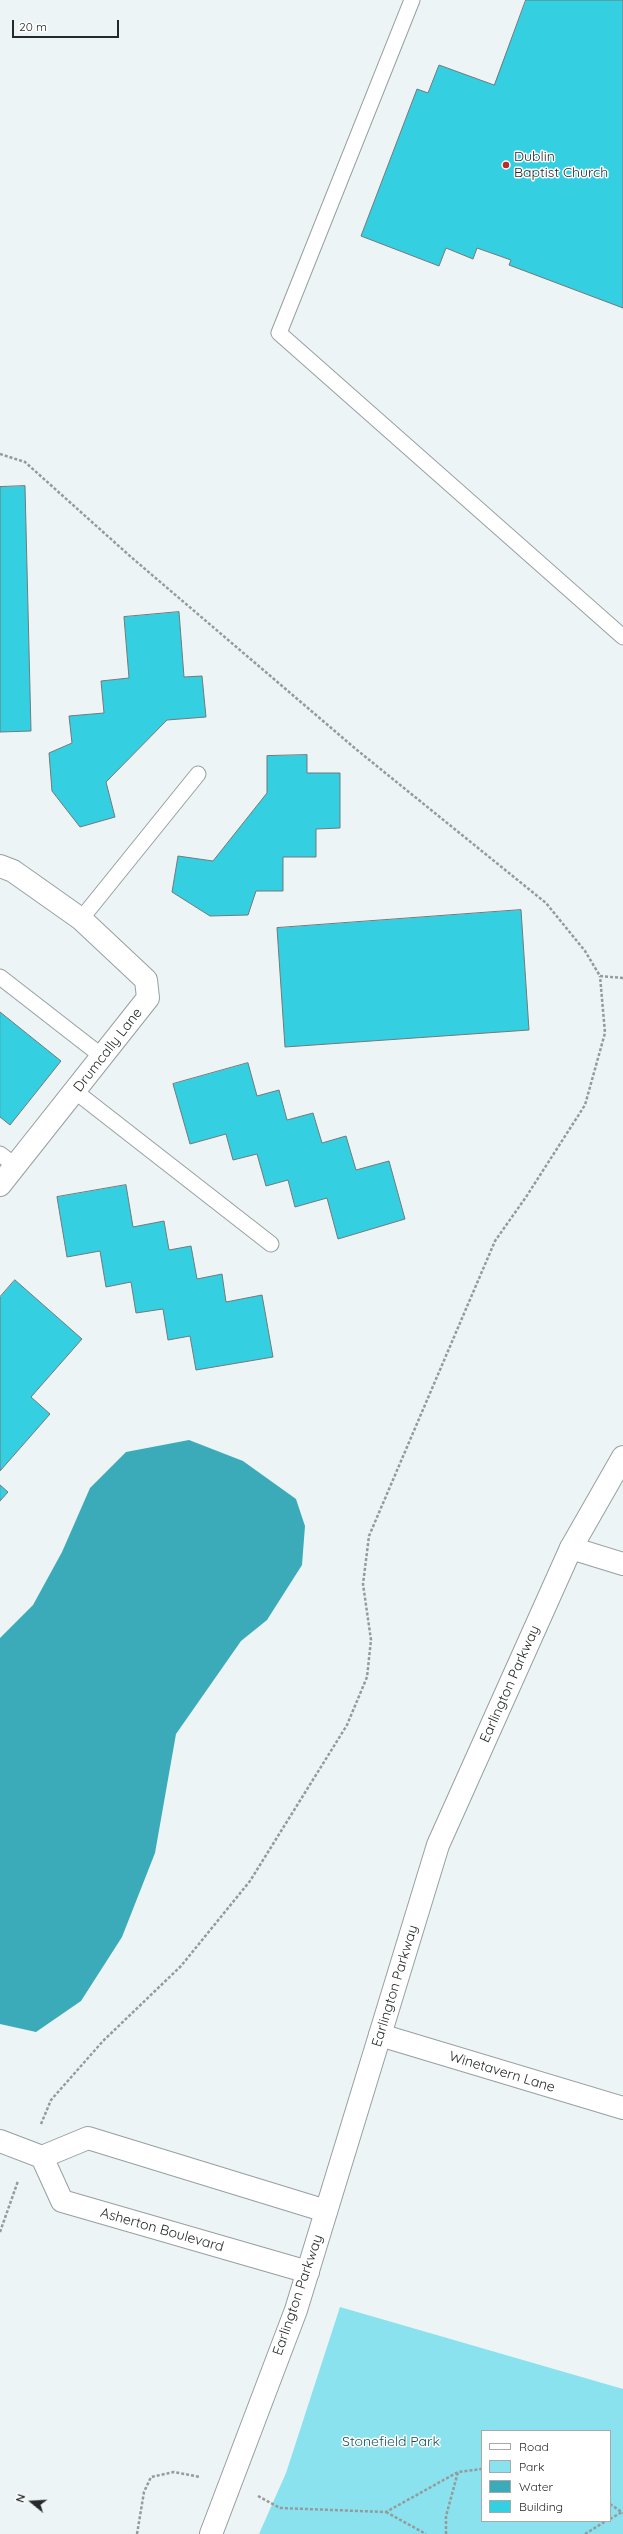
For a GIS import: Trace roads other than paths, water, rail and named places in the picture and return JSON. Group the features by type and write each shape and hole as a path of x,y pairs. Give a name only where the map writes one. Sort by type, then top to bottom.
{"street":[{"name":"Drumcally Lane","path":"0,866 13,871 81,919 146,980 148,998 76,1092 8,1160 0,1185"},
{"name":"Earlington Parkway","path":"211,2534 308,2272 438,1845 571,1548 623,1457"},
{"path":"571,1548 623,1564"},
{"name":"Winetavern Lane","path":"380,2035 623,2108"},
{"path":"0,2141 35,2155 88,2138 326,2211"},
{"name":"Asherton Boulevard","path":"35,2155 62,2201 308,2272"}],"lane":[{"path":"412,0 279,333 623,637"},
{"path":"81,919 198,774"},
{"path":"0,977 102,1057"},
{"path":"76,1092 271,1244"}],"water":[{"path":"189,1440 243,1461 296,1499 305,1526 302,1565 267,1620 241,1641 176,1734 155,1853 122,1937 81,2001 36,2032 0,2024 0,1638 33,1605 62,1552 90,1488 126,1452"}],"place":[{"name":"Dublin Baptist Church","path":"506,165"}],"park label":[{"name":"Stonefield Park","path":"391,2442"}]}
